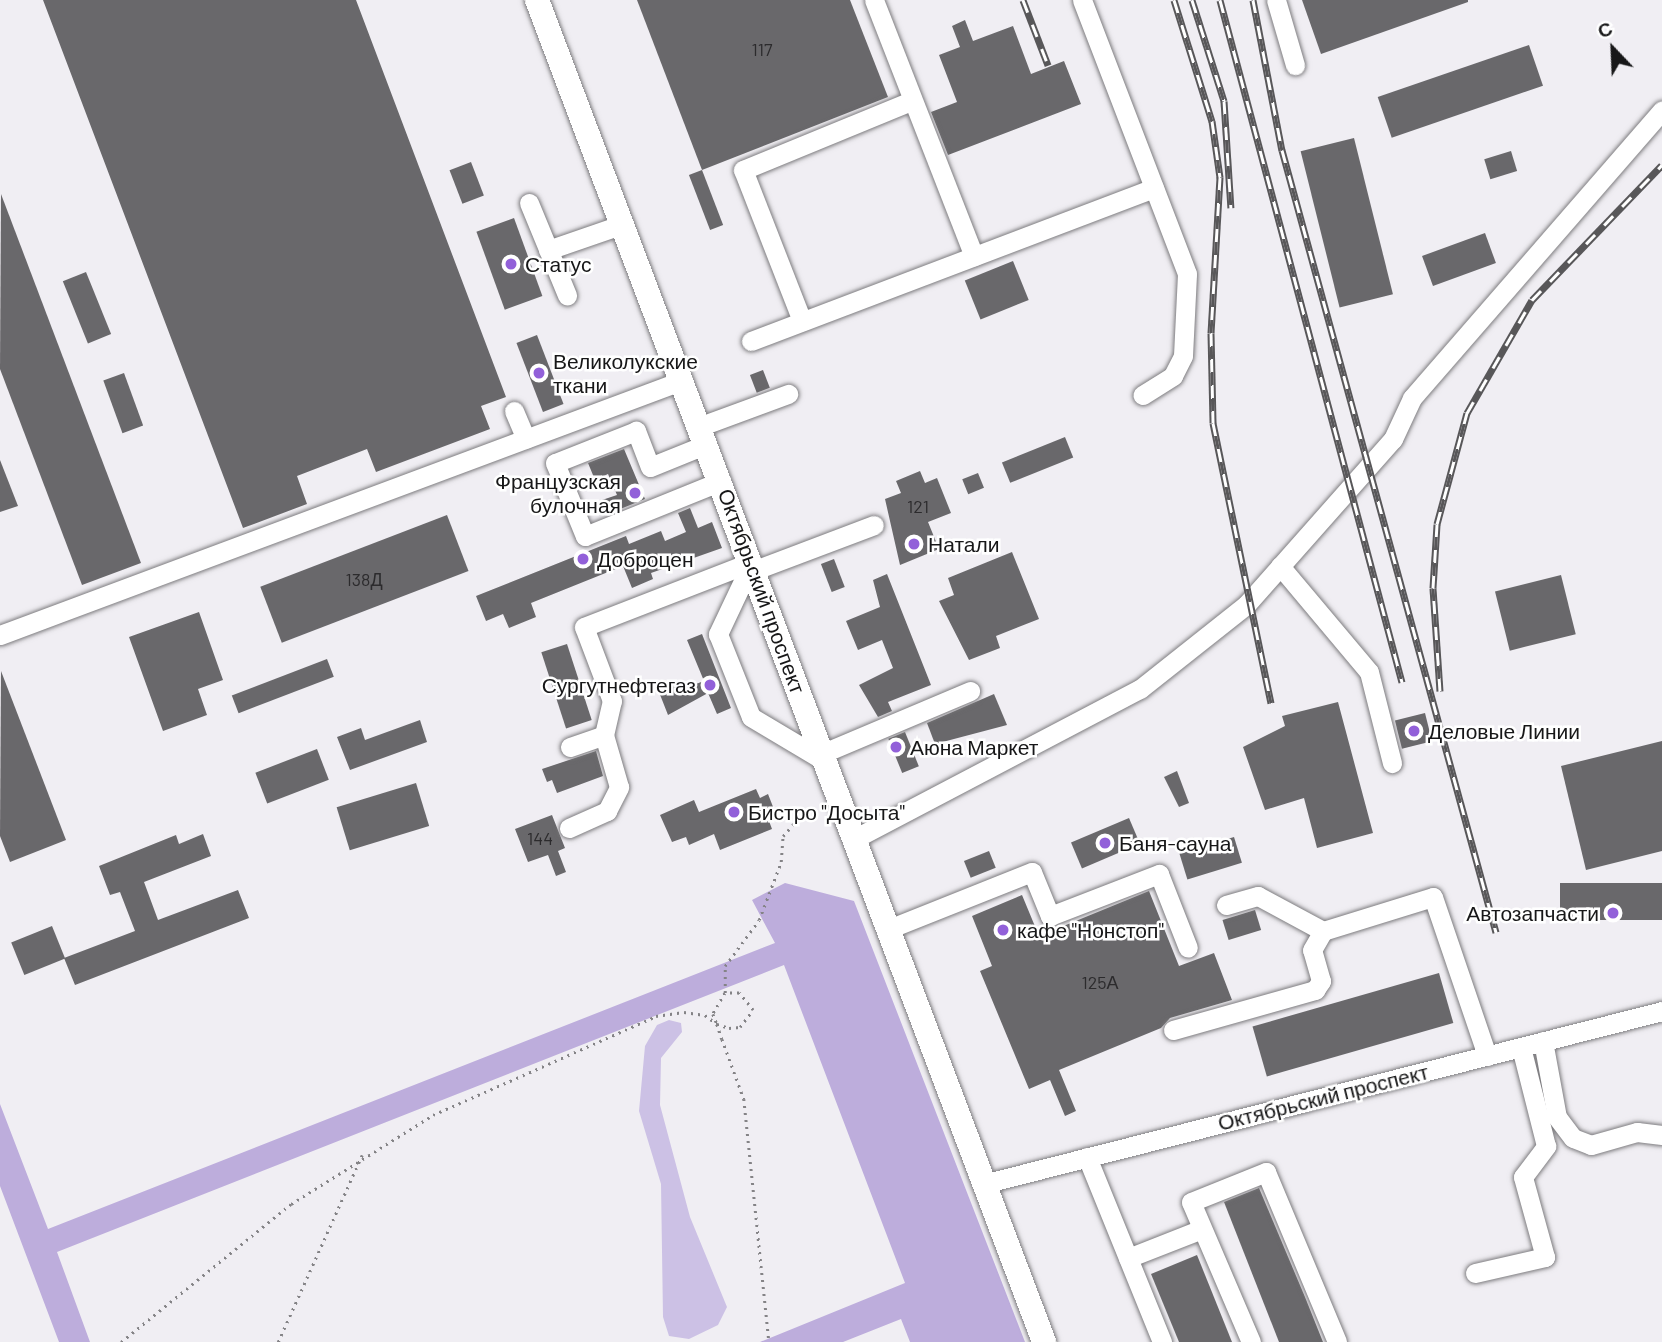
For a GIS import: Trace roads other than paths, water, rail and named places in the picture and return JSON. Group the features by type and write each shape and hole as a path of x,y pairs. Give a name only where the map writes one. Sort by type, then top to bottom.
{"main road":[{"name":"Октябрьский проспект","path":"537,0 704,435 852,840 1044,1342"}],"street":[{"path":"874,0 911,102 974,256"},
{"path":"1082,0 1187,274 1183,356 1173,376 1143,396"},
{"path":"1276,0 1295,65"},
{"path":"802,321 743,170 911,102"},
{"path":"852,840 1140,689 1246,605 1393,439 1412,398 1662,110"},
{"path":"751,341 1154,187"},
{"path":"528,203 567,295"},
{"path":"548,250 623,224"},
{"path":"0,635 683,380"},
{"path":"721,481 585,536 555,463 636,431 650,467 704,435 788,394"},
{"path":"514,411 526,439"},
{"path":"569,828 607,811 616,800 619,787 604,735 612,701 584,627 874,525"},
{"path":"753,566 718,634 751,717 822,757 970,691"},
{"path":"1280,566 1369,672 1391,763"},
{"path":"570,747 604,735"},
{"path":"886,930 1032,872 1050,916 1159,874 1188,948"},
{"path":"1226,905 1258,897 1322,931 1433,897 1487,1055"},
{"path":"1173,1030 1315,990 1321,981 1312,950 1322,931"},
{"name":"Октябрьский проспект","path":"983,1184 1662,1011"},
{"path":"1543,1041 1557,1117 1573,1138 1591,1145 1637,1132 1662,1135"},
{"path":"1475,1273 1545,1257 1523,1177 1546,1146 1521,1047"},
{"path":"1087,1157 1162,1342"},
{"path":"1251,1342 1191,1202 1266,1172 1338,1342"},
{"path":"1128,1258 1202,1229"}],"railway":[{"path":"1023,0 1048,65"},
{"path":"1174,0 1212,121 1220,177 1211,333 1213,423 1271,703"},
{"path":"1192,0 1224,101 1231,208"},
{"path":"1220,0 1402,682"},
{"path":"1253,0 1282,150 1496,932"},
{"path":"1440,691 1433,588 1437,524 1467,413 1532,300 1662,165"}],"place":[{"name":"Статус","path":"511,264"},
{"name":"Великолукские ткани","path":"539,373"},
{"name":"Французская булочная","path":"635,493"},
{"name":"Натали","path":"914,544"},
{"name":"Доброцен","path":"583,559"},
{"name":"Сургутнефтегаз","path":"710,685"},
{"name":"Деловые Линии","path":"1414,731"},
{"name":"Аюна Маркет","path":"896,747"},
{"name":"Бистро \"Досыта\"","path":"734,812"},
{"name":"Баня-сауна","path":"1105,843"},
{"name":"Автозапчасти","path":"1613,913"},
{"name":"кафе \"Нонстоп\"","path":"1003,930"}]}
